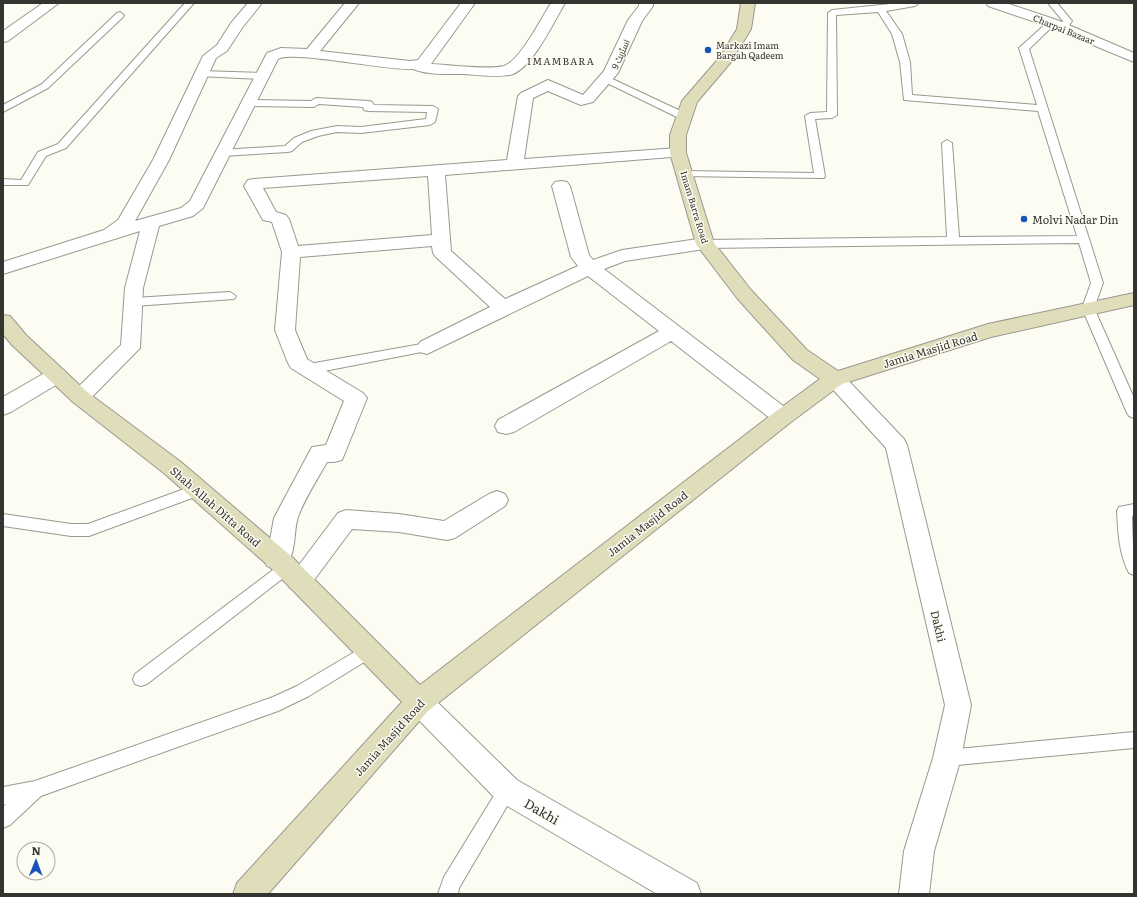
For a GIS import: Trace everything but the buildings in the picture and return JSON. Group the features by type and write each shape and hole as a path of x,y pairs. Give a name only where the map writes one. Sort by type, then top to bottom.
{"street":[{"path":"3,38 52,3"},
{"path":"110,234 125,223 140,198 161,160 210,56 222,48 236,26 255,3"},
{"path":"308,54 312,52 352,3"},
{"path":"3,268 110,234 187,212 197,204 261,76 272,56 276,53 308,54 415,65 423,64 468,3"},
{"path":"415,65 423,68 485,71 509,70 528,53 558,3"},
{"name":"اسٹریٹ 9","path":"515,164 526,96 548,85 581,100 586,100 611,73 635,20 646,6 646,3"},
{"name":"Imam Barra Road","path":"748,3 744,28 726,59 690,101 678,135 678,153 705,244 744,294 800,355 835,378"},
{"name":"Charpai Bazaar","path":"993,3 1057,25 1134,58"},
{"path":"497,500 447,531 399,524 346,519 287,569 280,553 286,518 320,454 334,454 356,398 298,362 285,330 291,252 280,219 269,216 253,186 254,184 678,153"},
{"path":"436,171 442,254 503,308"},
{"path":"560,186 580,257 590,268 783,417"},
{"path":"80,397 130,348 132,339 134,288 150,222"},
{"path":"291,252 441,240"},
{"path":"428,347 503,308 590,268 622,256 705,244"},
{"name":"Jamia Masjid Road","path":"248,894 418,702 835,378 988,331 1134,298"},
{"name":"Shah Allah Ditta Road","path":"4,325 80,397 173,468 287,569 418,702"},
{"path":"506,426 672,332"},
{"path":"3,407 56,375"},
{"name":"Dakhi","path":"835,378 896,445 958,705 947,758 919,851 914,894"},
{"name":"Dakhi","path":"418,702 507,790 686,894"}],"lane":[{"path":"3,182 24,182 42,154 62,146 190,3"},
{"path":"685,174 820,176 810,116 832,115 832,12 880,9 915,3"},
{"path":"1052,3 1068,21 1057,25 1024,48 1097,282 1088,308 1134,413"},
{"path":"880,9 897,34 905,62 907,98 1043,108"},
{"path":"3,109 46,86 120,14"},
{"path":"201,74 261,76"},
{"path":"606,79 685,117"},
{"path":"222,153 288,149 298,140 315,133 337,129 361,130 430,122 433,109 368,108 370,104 316,101 314,104 247,103"},
{"path":"947,143 953,241"},
{"path":"705,244 1083,239"},
{"path":"134,302 230,296"},
{"path":"310,369 428,347"},
{"path":"3,520 71,530 89,530 198,490"},
{"path":"1134,510 1124,511 1127,545 1134,569"},
{"path":"141,679 287,569"},
{"path":"3,796 35,790 278,703 303,691 368,651"},
{"path":"947,758 1134,740"},
{"path":"3,819 35,790"},
{"path":"448,894 451,884 507,790"}],"place":[{"name":"Markazi Imam Bargah Qadeem","path":"708,50"},
{"name":"Molvi Nadar Din","path":"1024,219"}],"district":[{"name":"IMAMBARA","path":"561,60"}]}
